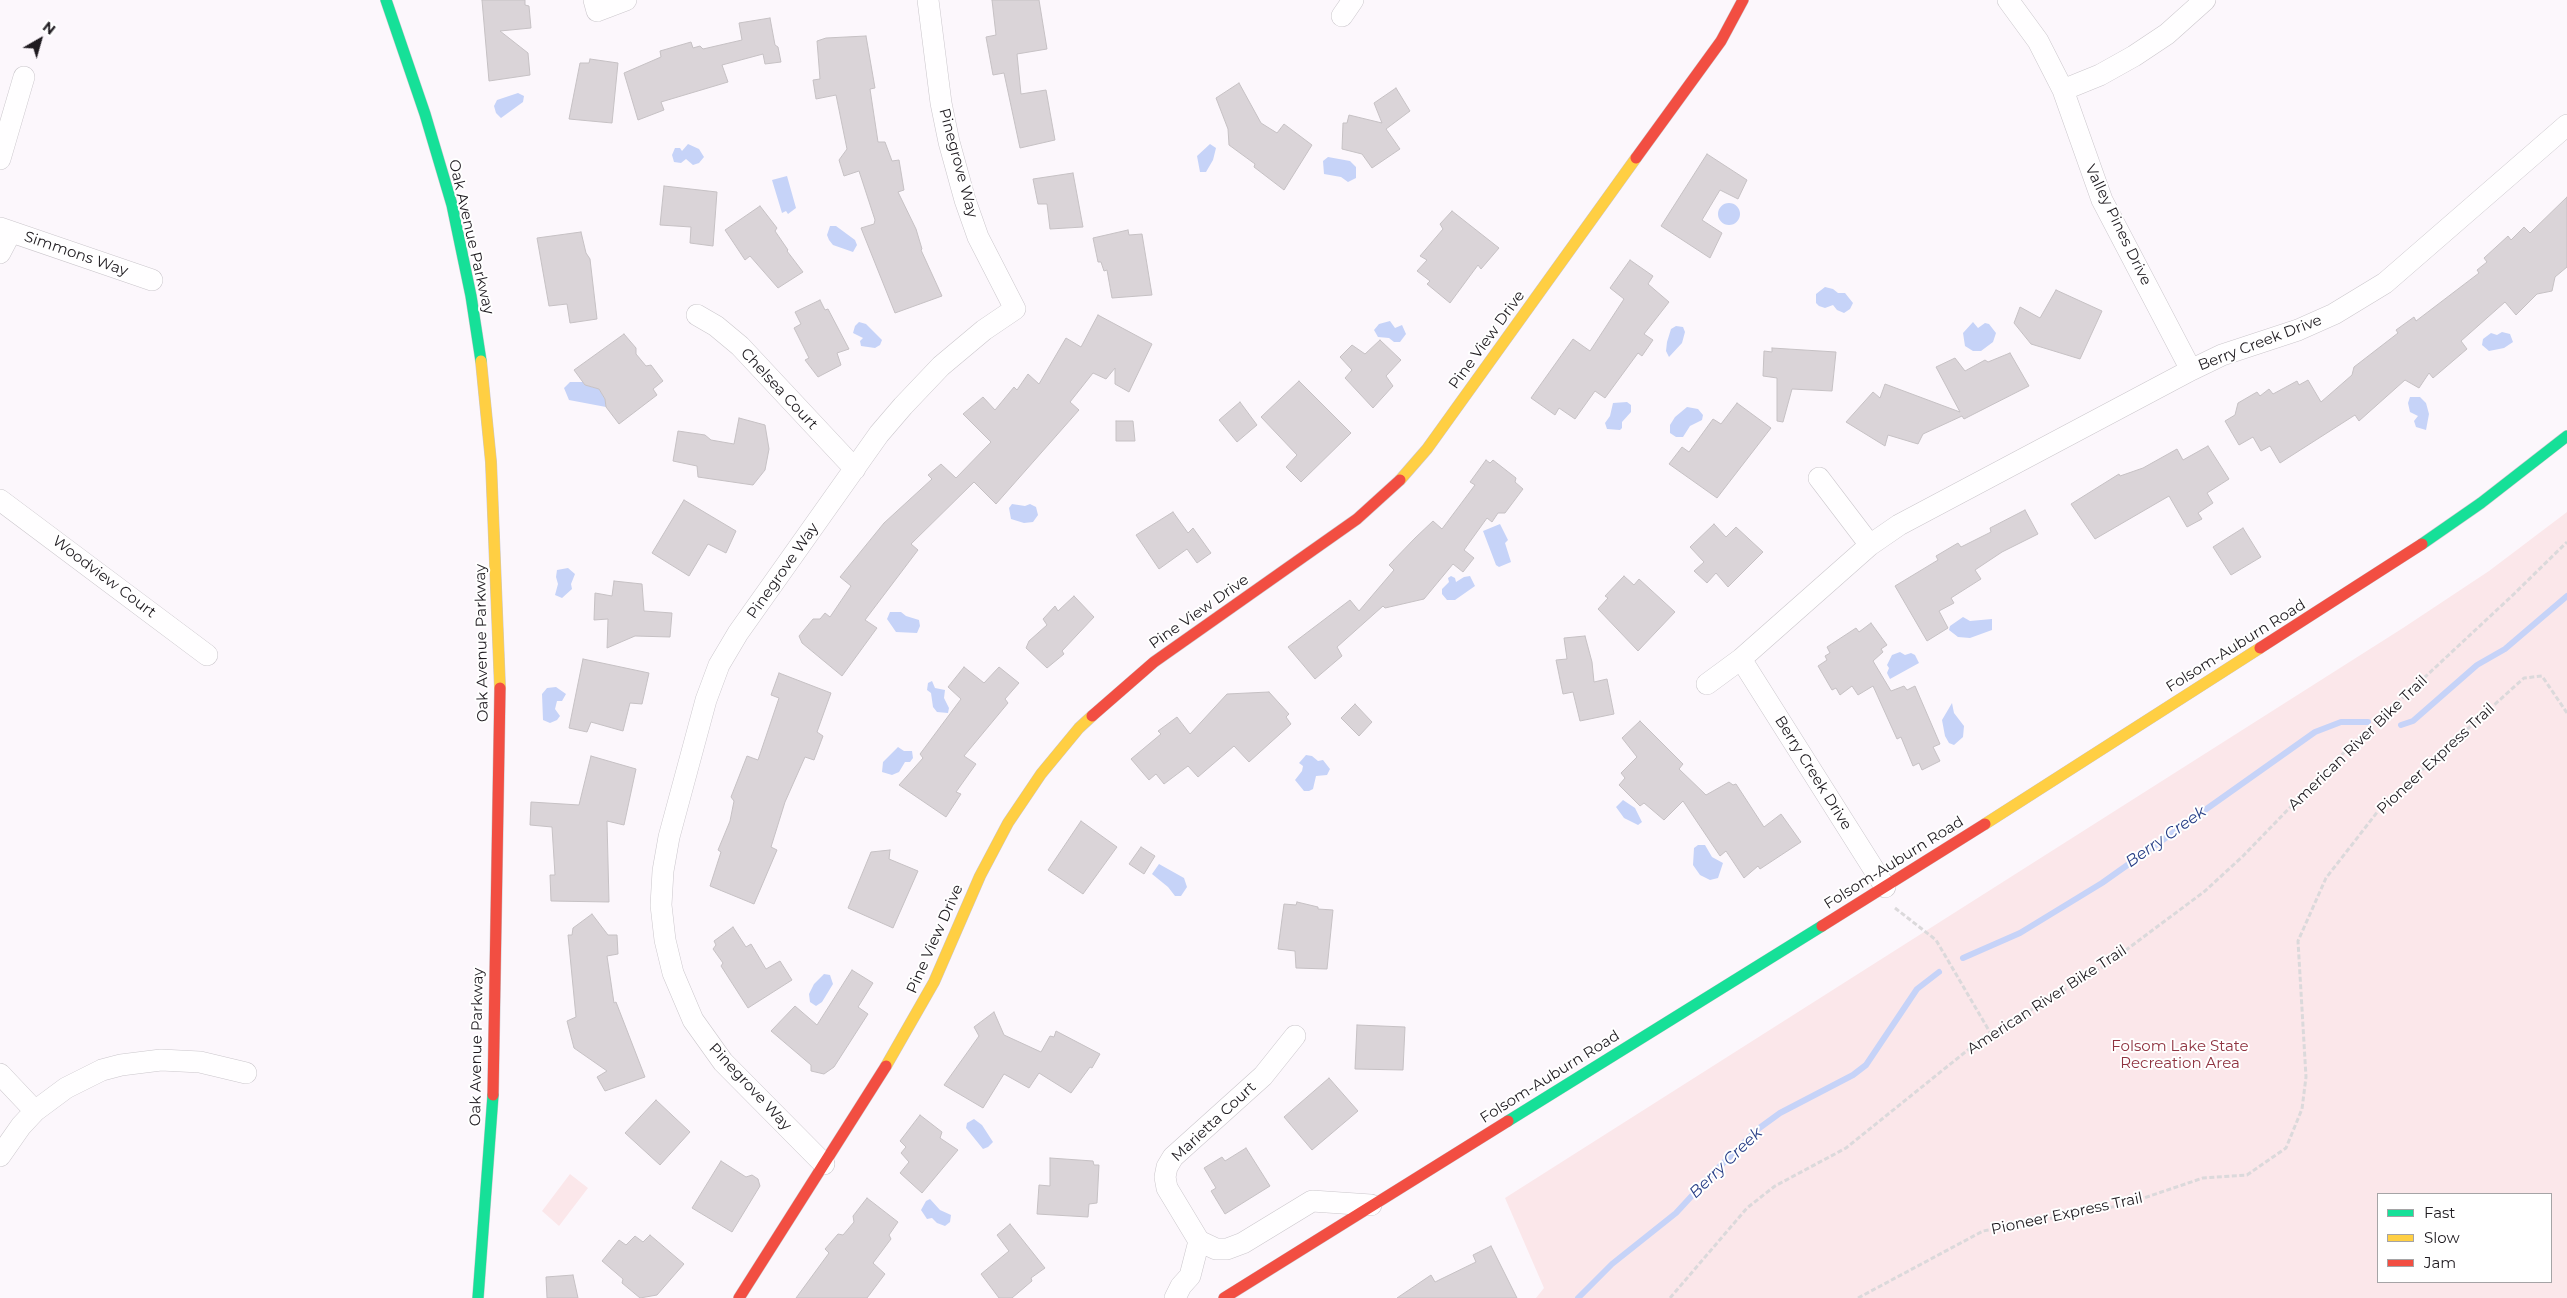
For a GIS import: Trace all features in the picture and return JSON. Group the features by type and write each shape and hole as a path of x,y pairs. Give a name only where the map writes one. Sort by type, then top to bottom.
{"main road":[{"name":"Oak Avenue Parkway","path":"386,0 425,114 452,205 472,296 484,382 490,462 500,663 498,822 492,1108 483,1254 478,1298"},
{"name":"Pine View Drive","path":"739,1298 909,1029 934,982 980,876 1008,823 1041,774 1080,728 1123,687 1154,662 1357,519 1388,493 1427,449 1721,41 1743,0"},
{"name":"Folsom-Auburn Road","path":"1224,1298 1885,887 2399,560 2481,503 2567,436"}],"street":[{"path":"595,5 626,0"},
{"name":"Pinegrove Way","path":"824,1164 723,1062 693,1020 673,973 665,940 661,905 663,871 669,837 706,700 720,665 738,633 855,469 903,406 941,366 984,330 1015,309 983,246 964,200 941,103 928,0"},
{"name":"Valley Pines Drive","path":"2008,0 2038,41 2063,90 2102,200 2192,370"},
{"path":"2063,90 2100,75 2134,56 2167,34 2205,0"},
{"path":"0,159 24,77"},
{"name":"Berry Creek Drive","path":"1707,684 1741,659 1870,545 1899,525 2222,355 2298,330 2334,314 2386,283 2567,125"},
{"path":"0,253 6,230"},
{"name":"Simmons Way","path":"6,230 152,280"},
{"name":"Chelsea Court","path":"697,315 716,326 740,346 855,469"},
{"path":"1819,478 1870,545"},
{"name":"Woodview Court","path":"0,500 207,655"},
{"name":"Berry Creek Drive","path":"1741,659 1885,887"},
{"name":"Marietta Court","path":"1199,1241 1167,1188 1166,1167 1173,1157 1263,1076 1295,1036"},
{"path":"0,1156 21,1126 35,1112 66,1088 102,1070 121,1065 160,1060 200,1062 246,1073"},
{"path":"0,1074 35,1112"},
{"path":"1175,1298 1181,1286 1190,1276 1199,1241 1216,1249 1227,1249 1243,1243 1312,1201 1371,1205"}],"path":[{"name":"American River Bike Trail","path":"1670,1298 1748,1208 1775,1186 1846,1148 1991,1034 2106,966 2205,892 2243,856 2334,761 2508,600 2567,542"},
{"name":"Pioneer Express Trail","path":"1858,1298 1983,1231 2123,1205 2203,1178 2247,1175 2286,1148 2302,1109 2306,1078 2298,941 2326,878 2382,806 2524,678 2542,676 2567,713"},
{"path":"1885,887 1896,909 1936,940 1991,1034"}],"green space":[{"name":"Folsom Lake State Recreation Area","path":"2567,512 2567,1298 1536,1298 1544,1288 1505,1198 2403,628 2489,571"},
{"path":"570,1174 588,1188 559,1226 542,1211"}],"water":[{"path":"518,93 524,96 523,102 501,118 496,113 494,106 497,100"},
{"path":"688,144 699,149 704,157 699,163 693,165 686,159 681,163 674,162 672,155 675,148 680,148 682,151"},
{"path":"1210,144 1216,148 1213,160 1206,172 1200,172 1197,156"},
{"path":"1328,157 1350,161 1356,167 1356,178 1348,182 1341,177 1324,174 1323,161"},
{"path":"787,176 796,208 788,214 786,211 782,213 772,180"},
{"path":"1729,203 1737,206 1740,214 1737,222 1729,225 1721,222 1718,214 1721,206"},
{"path":"830,226 836,226 855,240 857,245 853,252 833,245 827,235"},
{"path":"1825,287 1833,289 1838,293 1845,293 1853,303 1850,309 1844,313 1837,310 1833,305 1825,308 1819,306 1816,303 1816,294"},
{"path":"1390,321 1395,328 1402,325 1406,334 1400,342 1378,337 1374,330 1379,324"},
{"path":"859,322 866,324 882,340 880,345 875,348 861,346 860,341 863,338 853,333 855,326"},
{"path":"1973,322 1978,328 1985,323 1989,324 1996,333 1993,342 1981,351 1973,351 1965,346 1963,333"},
{"path":"1676,326 1683,327 1685,332 1682,343 1669,357 1666,351 1667,342 1671,329"},
{"path":"2502,332 2510,334 2513,342 2504,348 2489,351 2482,345 2483,339 2491,333 2497,335"},
{"path":"570,382 583,382 585,385 599,389 605,399 606,407 569,400 564,388"},
{"path":"2410,397 2420,397 2426,403 2429,414 2426,430 2416,427 2414,421 2418,416 2410,412 2408,403"},
{"path":"1627,402 1631,405 1631,412 1622,422 1622,428 1620,430 1607,429 1605,423 1610,416 1613,403"},
{"path":"1687,407 1698,409 1703,415 1702,420 1690,426 1683,437 1676,437 1670,433 1670,425 1675,417"},
{"path":"1012,504 1025,506 1030,504 1036,507 1038,515 1033,522 1024,523 1011,519 1009,508"},
{"path":"1500,524 1508,540 1505,543 1511,562 1499,567 1496,565 1483,531"},
{"path":"568,568 575,574 571,584 572,589 562,598 555,595 558,584 557,570"},
{"path":"1451,576 1455,578 1456,582 1470,576 1475,586 1455,600 1447,600 1442,594 1442,589 1449,582 1448,578"},
{"path":"890,612 901,612 906,616 919,620 920,626 917,633 896,632 887,619"},
{"path":"1963,617 1970,621 1992,619 1992,630 1970,638 1958,637 1949,630 1950,626"},
{"path":"1900,652 1905,655 1911,653 1915,655 1919,663 1890,679 1887,673 1889,668 1887,665 1892,655"},
{"path":"932,681 935,688 945,690 944,698 949,708 948,713 937,712 933,707 931,693 927,690 928,683"},
{"path":"556,687 566,694 562,701 557,701 555,709 560,716 557,720 550,723 543,720 542,694 547,688"},
{"path":"1952,703 1954,713 1964,726 1963,737 1954,745 1949,743 1945,736 1942,720"},
{"path":"898,747 904,751 912,751 913,758 910,762 905,762 899,772 892,775 882,772 883,762"},
{"path":"1306,755 1312,756 1318,761 1323,760 1330,769 1327,775 1316,776 1313,789 1309,791 1304,791 1295,780 1302,771 1303,766 1299,763"},
{"path":"1623,800 1635,808 1642,822 1638,825 1624,818 1616,807"},
{"path":"1698,845 1705,845 1712,857 1723,863 1718,878 1710,880 1700,875 1693,865 1694,848"},
{"path":"1159,864 1184,878 1187,887 1181,896 1175,896 1168,887 1152,874"},
{"path":"824,974 830,975 833,984 822,1002 816,1006 810,1002 809,994 814,984"},
{"path":"974,1119 982,1125 993,1142 983,1149 966,1128 967,1123"},
{"path":"930,1199 940,1210 951,1215 950,1222 945,1226 937,1223 932,1218 927,1219 921,1210 926,1201"}],"building":[{"path":"482,0 525,0 525,5 529,6 531,28 500,31 528,53 530,75 489,81"},
{"path":"992,0 1039,0 1047,49 1017,54 1021,94 1046,90 1055,140 1020,148 1004,73 993,75 986,37 996,35"},
{"path":"770,18 775,45 778,47 781,62 765,64 763,54 722,65 728,82 661,102 664,110 638,120 624,73 661,57 660,51 691,42 693,48 700,46 703,49 742,40 739,23"},
{"path":"866,36 875,88 870,89 878,142 885,142 892,161 899,160 904,190 898,192 916,229 921,250 942,296 895,313 861,228 874,224 875,220 859,171 844,176 839,160 847,149 836,95 816,99 813,80 820,79 817,41 826,38"},
{"path":"590,59 618,63 612,123 569,119 580,63 589,63"},
{"path":"1239,83 1261,123 1277,133 1284,124 1312,145 1284,190 1254,167 1255,164 1229,145 1228,129 1216,98"},
{"path":"1396,88 1410,111 1386,129 1400,149 1372,168 1362,154 1342,149 1343,123 1347,123 1349,115 1382,123 1374,103"},
{"path":"1707,154 1747,180 1738,199 1720,190 1702,220 1722,233 1710,258 1661,226"},
{"path":"1073,173 1083,227 1050,229 1047,204 1038,204 1033,179"},
{"path":"664,186 717,192 713,246 690,243 691,227 660,225"},
{"path":"2567,197 2567,267 2555,277 2552,291 2537,294 2516,315 2505,302 2461,341 2467,349 2433,378 2429,373 2419,388 2405,380 2359,421 2355,415 2280,463 2270,446 2261,451 2253,437 2239,445 2225,421 2235,415 2238,403 2257,392 2260,396 2269,389 2273,394 2297,381 2299,385 2308,380 2321,402 2352,375 2354,367 2398,333 2396,330 2414,317 2416,321 2479,273 2477,270 2487,262 2484,258 2508,236 2511,240 2524,227 2530,233"},
{"path":"760,206 777,228 775,231 803,272 778,288 750,256 745,260 725,230"},
{"path":"1452,211 1499,248 1481,269 1478,265 1450,303 1427,284 1430,281 1417,271 1427,260 1420,256 1443,229 1440,224"},
{"path":"1128,230 1129,235 1142,234 1152,295 1112,298 1107,270 1104,271 1101,262 1098,262 1093,238"},
{"path":"581,232 586,253 590,259 597,319 570,323 567,304 549,306 537,238"},
{"path":"1630,260 1653,276 1648,284 1669,302 1644,334 1653,340 1642,356 1638,353 1605,398 1595,391 1575,419 1559,408 1555,415 1531,398 1573,339 1590,351 1624,299 1610,288"},
{"path":"2056,290 2102,311 2080,359 2031,344 2014,323 2020,307 2040,318"},
{"path":"820,300 825,310 828,309 849,349 837,353 841,365 818,377 805,360 809,358 794,328 801,324 795,312"},
{"path":"1098,315 1152,344 1129,392 1115,384 1115,368 1106,379 1093,373 1070,402 1079,410 996,504 974,482 911,544 918,550 865,620 877,628 842,676 802,643 799,636 813,619 820,619 825,613 830,617 851,586 840,577 884,523 932,479 928,475 941,464 956,478 991,442 963,414 983,397 995,410 1014,387 1017,390 1028,374 1039,384 1066,338 1081,347"},
{"path":"624,334 636,348 636,354 646,366 651,365 663,381 653,389 657,395 619,424 606,407 605,399 599,389 585,385 574,370"},
{"path":"1380,340 1401,360 1386,376 1393,386 1373,408 1345,378 1352,370 1340,357 1352,345 1365,354"},
{"path":"1772,348 1836,352 1832,391 1792,389 1783,422 1777,421 1777,378 1763,376 1764,351 1772,352"},
{"path":"2010,353 2029,386 1964,419 1962,416 1923,434 1918,444 1888,435 1885,446 1846,422 1873,392 1880,398 1885,384 1960,412 1936,367 1955,358 1965,371 1985,360 1988,362"},
{"path":"1299,381 1351,433 1301,482 1286,467 1297,455 1261,417"},
{"path":"1240,402 1257,425 1237,442 1219,420"},
{"path":"1737,403 1771,428 1717,498 1669,464 1682,447 1689,452 1713,419 1721,424"},
{"path":"739,418 765,425 769,449 765,470 753,485 698,477 697,466 673,461 678,431 705,435 711,440 734,444"},
{"path":"1116,421 1133,421 1135,441 1116,441"},
{"path":"2208,446 2229,479 2207,493 2213,503 2198,513 2202,519 2187,527 2169,496 2095,539 2071,504 2119,474 2120,476 2143,468 2177,449 2183,460"},
{"path":"1486,460 1490,463 1493,460 1516,478 1515,482 1523,489 1505,513 1498,513 1492,522 1487,518 1464,550 1474,558 1463,572 1453,564 1424,599 1385,608 1383,606 1337,647 1342,656 1315,679 1288,647 1350,600 1359,611 1394,570 1389,565 1415,538 1433,521 1442,529 1475,485 1470,482"},
{"path":"684,500 736,531 726,553 708,544 689,576 652,553"},
{"path":"2025,510 2038,534 2002,552 1975,570 1981,579 1951,598 1954,603 1939,611 1948,628 1927,641 1895,586 1938,560 1936,556 1958,543 1961,547 1991,532 1990,528"},
{"path":"1173,512 1188,533 1193,528 1211,553 1197,563 1187,549 1159,569 1136,535"},
{"path":"1714,524 1726,537 1736,527 1763,552 1728,587 1716,573 1707,583 1694,571 1704,562 1690,547"},
{"path":"2243,528 2261,557 2231,575 2213,547"},
{"path":"1624,576 1634,585 1639,579 1675,612 1638,651 1598,609 1608,598 1605,596"},
{"path":"614,581 642,584 644,611 672,613 670,637 635,636 607,648 608,619 594,620 595,593 612,596"},
{"path":"1074,596 1094,617 1062,651 1064,654 1047,668 1026,648 1029,641 1047,625 1043,619 1055,606 1058,611"},
{"path":"1871,623 1887,645 1881,649 1883,652 1873,661 1891,691 1904,686 1907,690 1915,686 1940,744 1933,747 1940,761 1922,770 1919,763 1913,766 1901,737 1897,739 1873,686 1858,695 1852,686 1840,695 1836,688 1832,690 1818,666 1827,660 1825,656 1830,653 1827,647 1856,628 1859,632"},
{"path":"1585,636 1592,662 1594,682 1607,679 1614,714 1580,721 1573,692 1563,694 1556,660 1567,659 1564,638"},
{"path":"583,659 649,673 642,704 630,703 623,731 591,722 587,732 569,728"},
{"path":"964,667 984,683 999,667 1019,683 1005,699 1008,703 964,756 976,764 956,792 961,794 946,817 899,785 923,758 920,754 961,699 948,687"},
{"path":"779,673 831,693 817,732 823,736 814,760 805,757 785,802 771,847 777,850 754,904 710,886 721,852 718,850 730,821 734,801 731,797 747,756 758,760 779,698 771,695"},
{"path":"1269,692 1289,714 1286,717 1291,724 1249,762 1234,746 1198,777 1188,766 1164,784 1156,774 1149,780 1131,759 1161,734 1158,731 1177,717 1190,734 1227,694"},
{"path":"1355,704 1372,722 1359,736 1341,718"},
{"path":"1640,721 1683,764 1679,769 1706,795 1729,782 1733,785 1736,784 1764,827 1781,814 1801,842 1760,869 1758,866 1744,878 1726,851 1720,856 1683,801 1664,820 1644,803 1640,806 1619,785 1625,778 1621,773 1637,757 1622,738"},
{"path":"591,756 636,769 624,825 607,821 609,902 551,901 550,875 555,875 552,827 530,825 531,802 579,805"},
{"path":"1081,821 1117,847 1083,894 1048,870"},
{"path":"1141,847 1155,856 1144,874 1129,864"},
{"path":"890,850 889,859 918,871 893,928 848,908 871,852"},
{"path":"1297,902 1318,907 1318,909 1333,910 1327,969 1296,968 1295,951 1278,949 1284,904 1296,905"},
{"path":"592,914 608,935 617,935 618,954 607,956 614,1003 616,1002 645,1077 605,1091 597,1077 607,1071 574,1048 567,1021 576,1017 568,935 572,935 573,928"},
{"path":"733,927 746,947 751,944 766,969 780,961 792,980 748,1008 721,966 723,963 713,949 716,945 714,941"},
{"path":"852,970 873,983 858,1007 868,1014 834,1067 824,1074 811,1071 811,1065 771,1031 795,1006 817,1025"},
{"path":"994,1012 1004,1035 1041,1052 1050,1036 1054,1037 1056,1031 1100,1054 1092,1068 1090,1067 1071,1093 1039,1073 1029,1088 1004,1074 983,1108 944,1085 979,1036 974,1027"},
{"path":"1357,1025 1405,1027 1403,1070 1355,1069"},
{"path":"1329,1078 1358,1111 1312,1150 1284,1117"},
{"path":"656,1100 690,1132 660,1165 625,1133"},
{"path":"920,1115 942,1132 940,1138 958,1150 922,1193 900,1173 909,1162 901,1153 906,1147 900,1141"},
{"path":"1246,1148 1270,1186 1225,1214 1211,1191 1216,1188 1204,1168 1222,1157 1225,1161"},
{"path":"1050,1158 1093,1161 1094,1165 1099,1165 1097,1203 1089,1204 1088,1217 1037,1214 1039,1185 1050,1186"},
{"path":"721,1161 746,1177 752,1175 758,1179 760,1186 732,1232 692,1208"},
{"path":"867,1198 898,1222 889,1235 891,1239 873,1263 885,1274 867,1298 796,1298 829,1253 825,1249 838,1234 843,1235 854,1222 853,1216"},
{"path":"1010,1224 1045,1268 1031,1278 1032,1281 1012,1298 999,1298 981,1274 1009,1251 997,1235"},
{"path":"650,1235 684,1264 657,1295 640,1298 622,1283 623,1279 602,1261 619,1240 626,1245 635,1236 643,1242"},
{"path":"1491,1246 1517,1298 1397,1298 1431,1275 1435,1282 1476,1262 1473,1255"},
{"path":"573,1275 578,1298 547,1298 546,1277"}],"waterway":[{"path":"2401,725 2413,721 2477,665 2505,649 2567,596"},
{"name":"Berry Creek","path":"1963,958 2020,933 2102,883 2315,732 2341,722 2368,722"},
{"name":"Berry Creek","path":"1578,1298 1612,1264 1676,1213 1758,1129 1780,1113 1853,1075 1866,1065 1917,989 1939,972"}],"traffic: fast":[{"path":"386,0 425,114 452,205 471,296 481,361"},
{"path":"2422,544 2481,503 2567,436"},
{"path":"1508,1121 1822,926"},
{"path":"478,1298 493,1095"}],"traffic: slow":[{"path":"1400,480 1427,449 1636,158"},
{"path":"481,361 491,462 500,688"},
{"path":"1985,824 2260,648"},
{"path":"886,1066 934,982 980,876 1008,823 1041,774 1079,728 1092,716"}],"traffic: jam":[{"path":"1636,158 1721,41 1743,0"},
{"path":"1092,716 1154,662 1357,519 1400,480"},
{"path":"2260,648 2422,544"},
{"path":"493,1095 500,688"},
{"path":"1822,926 1985,824"},
{"path":"739,1298 886,1066"},
{"path":"1224,1298 1508,1121"}]}
